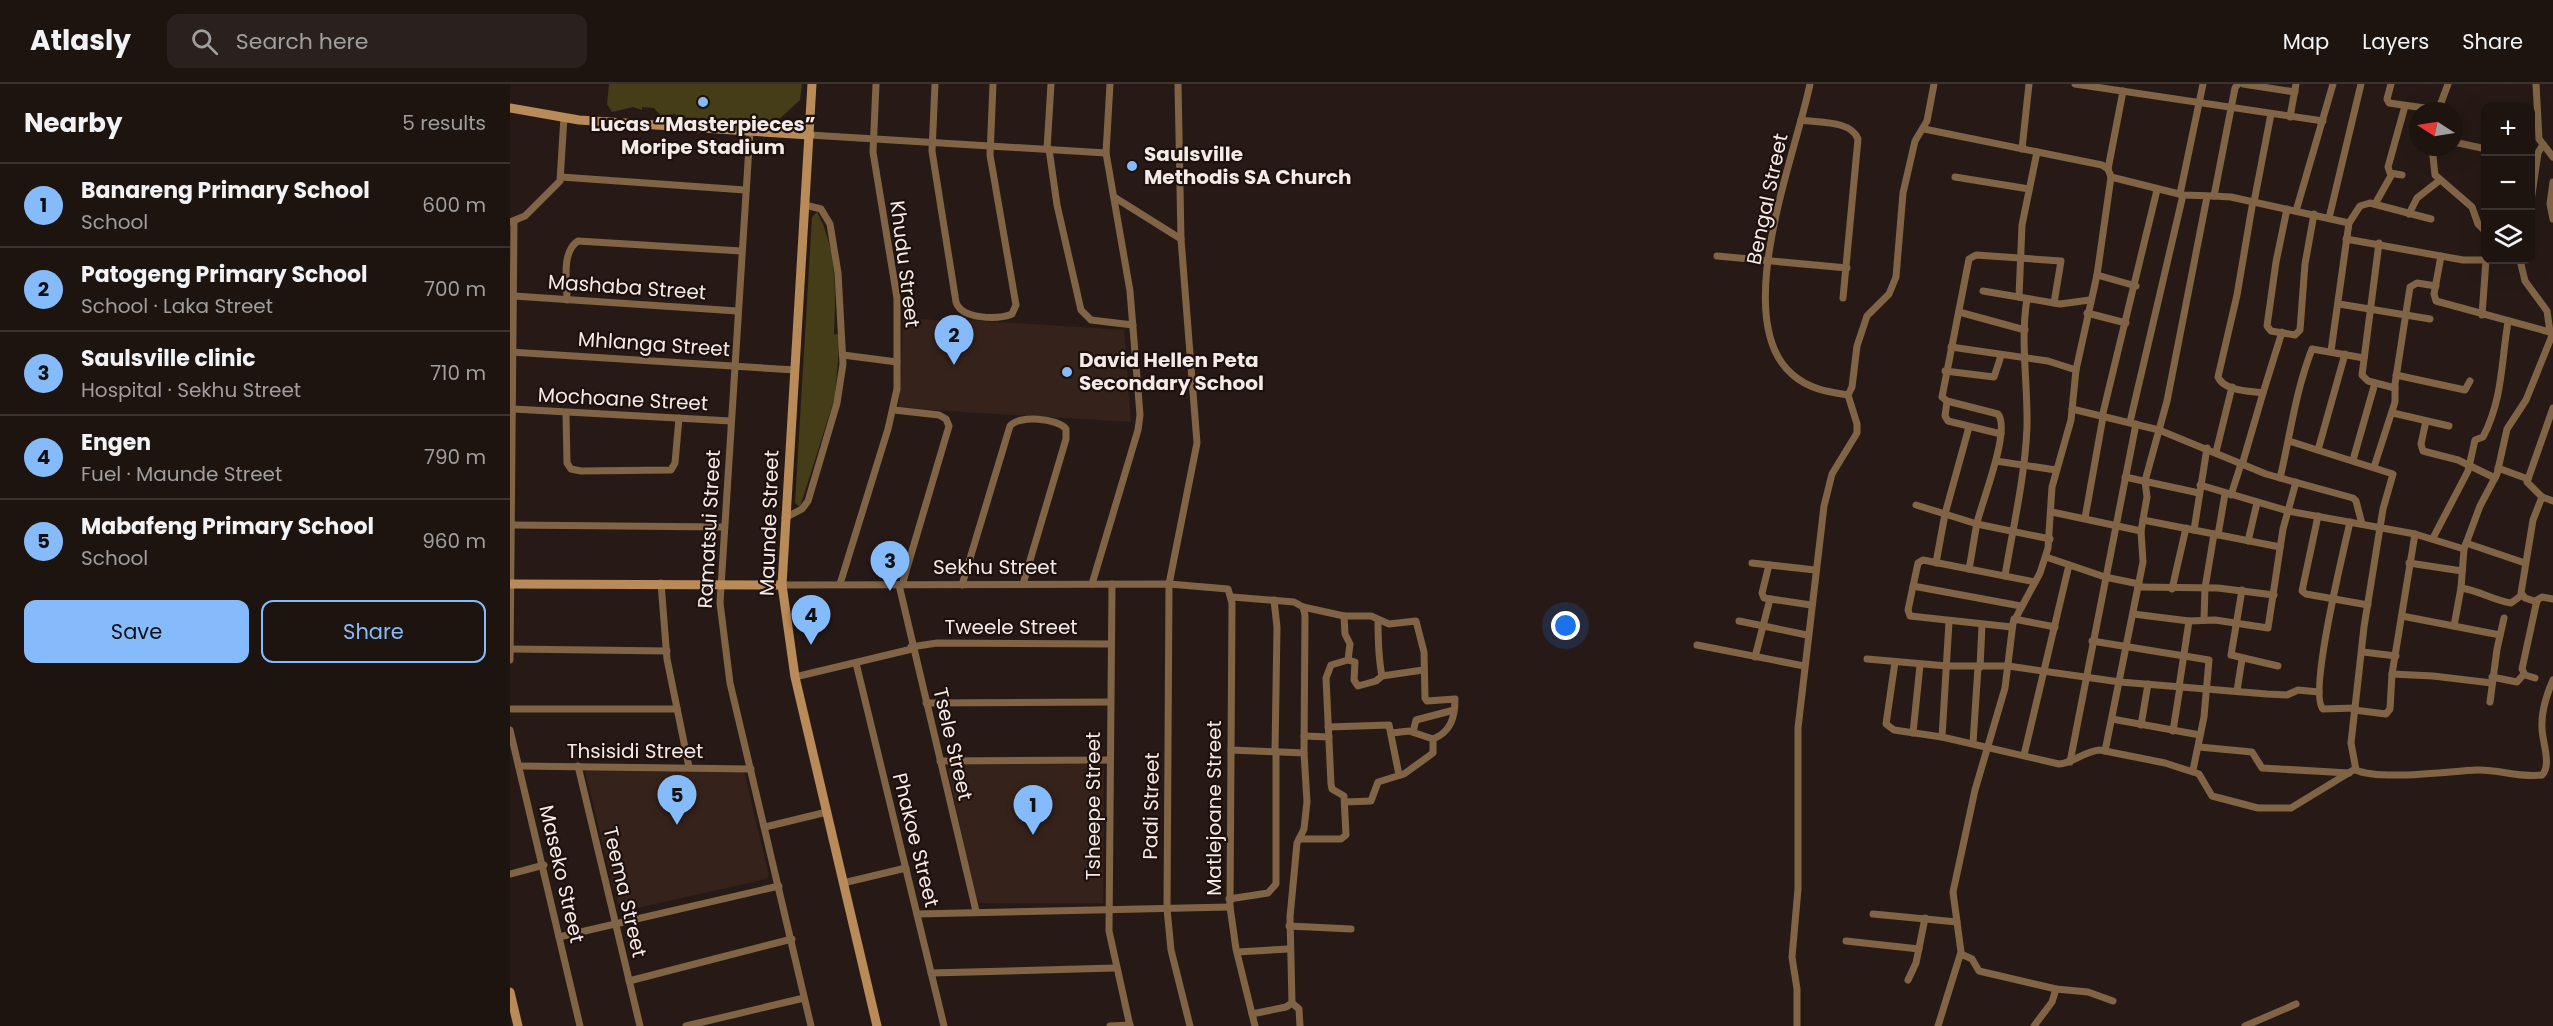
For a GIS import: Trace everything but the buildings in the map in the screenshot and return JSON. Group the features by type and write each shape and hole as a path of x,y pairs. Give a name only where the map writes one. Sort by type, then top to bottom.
{"street":[{"name":"Maunde Street","path":"812,84 782,585 795,677 877,1026"},
{"name":"Khudu Street","path":"840,584 894,410 897,298 875,167 873,139 876,84"},
{"path":"935,84 931,142 957,307 966,314 1008,316 1014,312 1016,305 989,147 993,84"},
{"path":"1051,84 1048,149 1054,189 1081,310 1091,320 1132,325"},
{"path":"1092,584 1139,422 1130,291 1106,153 1111,84"},
{"name":"Padi Street","path":"1179,84 1181,239 1197,443 1170,584 1167,909 1171,950 1190,1026"},
{"name":"Bengal Street","path":"1810,84 1778,207 1769,261 1765,319 1772,348 1793,376 1817,389 1848,395"},
{"path":"1797,1026 1797,989 1792,957 1798,889 1798,728 1807,635 1824,506 1832,474 1857,433 1857,424 1848,395 1852,387 1857,346 1867,316 1889,294 1896,277 1903,193 1915,141 1924,129 1934,84"},
{"path":"2022,149 2029,84"},
{"path":"2075,84 2123,89 2323,122"},
{"path":"2070,762 2125,477 2133,423 2182,195 2203,84"},
{"path":"2105,751 2144,553 2141,531 2147,497 2145,481 2159,430 2235,88 2238,84"},
{"path":"2243,84 2295,92"},
{"path":"2290,117 2296,84"},
{"path":"2296,211 2333,84"},
{"path":"2329,218 2361,84"},
{"path":"2391,84 2387,102 2409,106"},
{"path":"2441,102 2448,84"},
{"path":"2535,84 2535,102"},
{"path":"1938,1026 1961,954 1953,892 1975,790 2002,701 2013,623 2035,582 2046,557 2050,539 2056,470 2072,409 2076,370 2097,274 2123,89"},
{"path":"2402,176 2392,174 2388,167 2405,106"},
{"path":"510,108 564,117 1106,153"},
{"path":"2262,393 2222,384 2218,377 2237,295 2271,114"},
{"path":"510,660 514,296 512,222 525,216 555,188 561,177 564,117"},
{"path":"1801,120 1846,127 1856,133 1858,139 1843,298"},
{"path":"1924,129 2098,164 2110,173 2157,190 2182,195 2253,201 2349,223"},
{"name":"Ramatsui Street","path":"750,131 719,584 727,665 811,1026"},
{"path":"2535,133 2542,146 2553,157"},
{"path":"2463,144 2481,148"},
{"path":"2535,158 2542,146"},
{"path":"2019,297 2020,257 2037,152"},
{"path":"2433,156 2433,170 2440,180 2472,207 2481,227"},
{"path":"2375,204 2392,174"},
{"path":"561,177 745,190"},
{"path":"1955,177 2030,189"},
{"path":"2409,214 2417,198 2440,180"},
{"path":"2553,182 2550,204 2553,219"},
{"path":"2085,518 2103,417 2157,190"},
{"path":"1114,196 1181,239"},
{"path":"2331,351 2349,223 2360,206 2375,204 2431,219"},
{"path":"785,518 801,509 808,501 837,403 843,355 841,298 830,224 821,209 805,206"},
{"path":"2287,209 2277,255 2267,326 2269,330 2295,334 2300,330 2305,264 2314,214"},
{"path":"2346,239 2379,243 2441,256 2481,260"},
{"path":"567,300 568,255 572,246 578,241 741,251"},
{"path":"2379,243 2362,375 2375,383 2395,388"},
{"path":"1970,569 1977,524 1996,461 2001,434 2001,418 1998,414 1947,401 1942,397 1945,371 1970,257 1974,255 2020,257 2061,261 2054,303"},
{"path":"1717,256 1847,268"},
{"path":"2441,256 2436,301 2552,333"},
{"path":"2482,315 2486,264"},
{"path":"2454,626 2465,546 2480,506 2495,478 2507,429 2526,400 2552,333 2545,308 2528,288 2521,264"},
{"path":"2097,274 2136,286"},
{"path":"2373,467 2392,413 2411,285 2419,283 2436,286"},
{"path":"1983,291 2054,303 2090,300"},
{"name":"Mashaba Street","path":"514,296 737,311"},
{"path":"2005,576 2024,465 2027,429 2025,330 2027,298"},
{"path":"2339,304 2430,319"},
{"path":"1959,312 2025,330"},
{"path":"2087,313 2126,323"},
{"path":"2433,538 2469,466 2475,440 2482,438 2496,406 2504,368 2503,353 2508,321"},
{"path":"2204,619 2205,588 2216,534 2228,494 2241,464 2282,332"},
{"path":"1951,347 2056,363 2076,370"},
{"path":"2280,478 2289,441 2293,407 2312,349 2364,358"},
{"name":"Mhlanga Street","path":"512,352 795,370"},
{"path":"2318,450 2345,354"},
{"path":"843,355 897,362"},
{"path":"1945,371 1992,377 1996,375 2001,356"},
{"path":"2396,375 2465,390 2470,381"},
{"path":"2353,460 2375,383"},
{"path":"2216,452 2232,387"},
{"path":"1947,401 1946,420 2001,434"},
{"path":"2553,408 2550,431 2528,479 2528,484 2542,497 2553,501"},
{"name":"Mochoane Street","path":"513,409 731,421"},
{"path":"2072,409 2159,430 2280,478 2352,498 2356,501 2362,524"},
{"path":"894,410 939,415 946,419 949,426 900,585"},
{"path":"566,413 567,463 571,470 581,471 668,472 675,464 679,418"},
{"path":"2392,413 2448,426"},
{"path":"962,585 1010,426 1020,420 1057,422 1064,426 1066,439 1023,584"},
{"path":"2426,421 2421,449 2458,460 2495,478"},
{"path":"1936,563 1945,514 1970,427"},
{"path":"2289,441 2353,460 2393,475 2379,527 2368,605 2354,709 2351,743 2352,771"},
{"path":"2172,589 2190,529 2208,448"},
{"path":"1996,461 2056,470"},
{"path":"2498,468 2528,479"},
{"path":"2125,477 2228,494 2288,511 2415,534 2525,563"},
{"path":"2133,614 2189,621 2204,619 2236,622 2268,628 2280,547 2296,482"},
{"path":"2461,588 2480,591 2494,600 2511,603 2522,595 2533,520 2542,497"},
{"path":"2248,541 2257,503"},
{"path":"1916,505 1977,524 2050,539"},
{"path":"2052,512 2141,531"},
{"path":"2318,516 2302,589 2306,594 2368,605"},
{"path":"2143,519 2280,547"},
{"path":"2350,522 2324,640 2319,692 2321,708 2387,713 2390,709 2392,674 2415,534"},
{"path":"512,525 724,527"},
{"path":"2046,557 2105,577 2138,585 2172,589 2242,590 2274,595"},
{"path":"2035,582 1919,561 1908,610 1910,616 1949,622 1982,625 2013,623 2055,627"},
{"path":"1752,563 1815,570"},
{"path":"2409,563 2462,571"},
{"path":"1768,565 1762,595 1770,599 1811,605"},
{"path":"2024,755 2046,672 2069,566"},
{"path":"661,583 666,651 689,767"},
{"name":"Sekhu Street","path":"511,584 1170,584 1228,589"},
{"name":"Tsheepe Street","path":"1112,584 1110,941 1130,1026"},
{"name":"Tsele Street","path":"900,585 912,648 975,911"},
{"path":"1913,586 2021,606"},
{"name":"Matlejoane Street","path":"1228,589 1232,597 1229,903 1237,952 1255,1026"},
{"path":"2242,590 2231,653 2242,659 2278,666"},
{"path":"2522,595 2537,602"},
{"path":"1232,597 1294,602 1303,607 1344,616 1371,616 1393,624 1416,621 1424,652 1424,694 1427,701 1425,716"},
{"path":"2392,674 2517,682 2524,674 2537,602 2540,597 2553,600"},
{"path":"1755,657 1770,599"},
{"path":"917,914 975,911 1167,909 1229,903 1264,894 1276,884 1277,627 1274,600"},
{"path":"1300,1026 1299,1009 1292,1003 1289,926 1299,839 1304,829 1307,809 1304,753 1305,615 1303,607"},
{"path":"1344,616 1345,634 1350,644 1348,660"},
{"path":"2402,616 2500,635"},
{"path":"2490,702 2504,618"},
{"path":"1378,620 1381,649 1379,660 1382,676"},
{"path":"1739,621 1807,635"},
{"path":"2173,731 2189,621"},
{"path":"1942,737 1949,622"},
{"path":"1973,743 1982,625"},
{"path":"2092,641 2209,660 2199,747 2193,770"},
{"name":"Tweele Street","path":"795,677 937,643 1111,644"},
{"path":"1697,645 1804,666"},
{"path":"511,650 666,651"},
{"path":"2363,652 2396,656"},
{"path":"1867,659 1920,665 2008,666 2120,682 2284,695 2296,690 2319,692"},
{"path":"2237,691 2242,659"},
{"path":"1299,839 1343,838 1346,830 1343,794 1331,787 1326,674 1334,663 1348,660 1354,662 1356,685 1372,682 1382,676 1423,670"},
{"path":"1895,662 1886,724 1890,730 1973,743 2052,763 2070,762 2090,751 2105,751 2193,770 2202,777 2212,796 2258,808 2281,810 2300,804 2352,771"},
{"name":"Phakoe Street","path":"856,663 944,1026"},
{"path":"1912,733 1920,665"},
{"path":"2524,674 2535,678"},
{"path":"2199,747 2252,752 2262,768 2377,774 2453,773 2477,770 2505,774 2542,775 2546,768 2542,733 2543,710 2553,680"},
{"path":"2141,725 2148,684"},
{"path":"1427,701 1453,697 1454,710 1450,727 1433,739"},
{"path":"926,702 1110,702"},
{"path":"510,709 677,709"},
{"path":"1413,732 1415,720 1454,710"},
{"path":"2112,718 2200,735"},
{"path":"1328,727 1389,725 1399,775"},
{"name":"Maseko Street","path":"510,730 544,865 580,1026"},
{"path":"1392,733 1413,732 1433,739"},
{"path":"1304,736 1329,737"},
{"path":"1345,802 1369,802 1378,782 1409,771 1433,753 1433,739"},
{"path":"1231,750 1304,753"},
{"path":"940,761 1110,760"},
{"name":"Thsisidi Street","path":"519,766 751,769"},
{"name":"Teema Street","path":"578,766 640,1026"},
{"path":"765,827 827,812"},
{"path":"510,874 544,865"},
{"path":"843,883 906,868"},
{"path":"559,938 779,886"},
{"path":"1873,914 1957,922"},
{"path":"1908,980 1919,949 1925,918"},
{"path":"1289,926 1351,929"},
{"path":"629,981 792,939"},
{"path":"1846,941 1919,949"},
{"path":"1237,952 1289,949"},
{"path":"1961,954 1972,959 1979,971 2056,989 2088,992 2113,1001"},
{"path":"931,973 1115,968"},
{"path":"2034,1026 2052,1002 2056,989"},
{"path":"510,992 518,1026"},
{"path":"686,1026 804,998"},
{"path":"1252,1014 1286,1007 1292,1003"},
{"path":"2245,1026 2296,1004"},
{"path":"1110,1026 1130,1026"}],"shaded area":[{"name":"Lucas “Masterpieces” Moripe Stadium","path":"609,84 802,84 800,100 775,123 677,117 675,114 661,116 654,108 642,107 642,110 633,107 612,112 607,104"},
{"path":"817,212 824,226 832,256 835,287 834,334 840,335 835,397 800,507 795,503 812,217"},
{"path":"903,317 951,322 969,320 1124,330 1131,422 899,408"},
{"path":"950,764 1098,764 1104,770 1103,903 980,903 976,899 948,771"},
{"path":"584,768 741,770 745,775 769,876 766,879 624,911 619,907"}],"place":[{"name":"Lucas “Masterpieces” Moripe Stadium","path":"703,102"},
{"name":"Saulsville Methodis SA Church","path":"1132,166"},
{"name":"Patogeng Primary School","path":"954,365"},
{"name":"David Hellen Peta Secondary School","path":"1067,372"},
{"name":"Saulsville clinic","path":"890,591"},
{"name":"Engen","path":"811,645"},
{"name":"Mabafeng Primary School","path":"677,825"},
{"name":"Banareng Primary School","path":"1033,835"}]}
